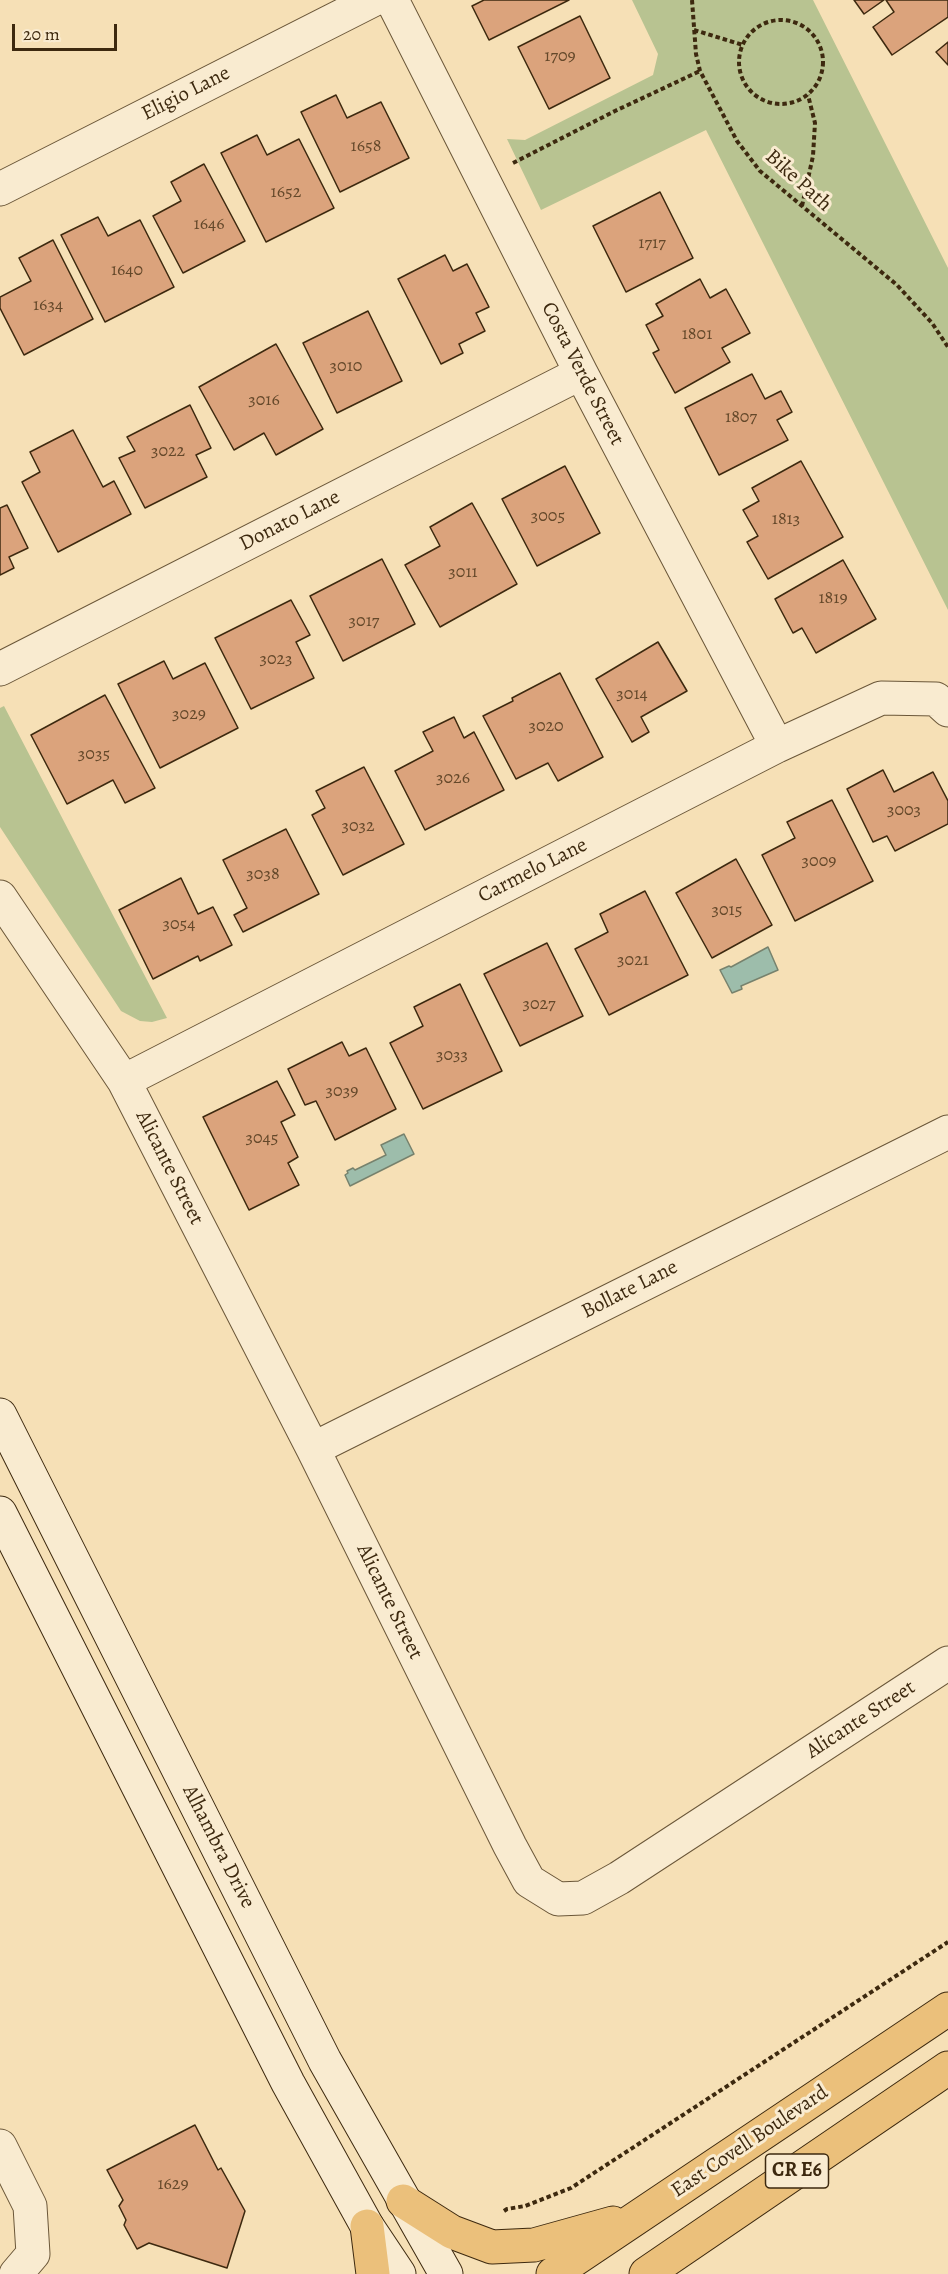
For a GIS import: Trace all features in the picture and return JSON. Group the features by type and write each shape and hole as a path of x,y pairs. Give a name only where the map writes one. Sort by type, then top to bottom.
{"main road":[{"name":"East Covell Boulevard","path":"553,2274 948,2009"},
{"name":"CR E6","path":"646,2274 948,2068"},
{"path":"403,2201 452,2232 492,2247 534,2245 641,2215"},
{"path":"367,2226 374,2274"}],"street":[{"name":"Eligio Lane","path":"0,189 373,0"},
{"name":"Costa Verde Street","path":"392,0 581,373 777,746"},
{"name":"Donato Lane","path":"0,669 581,373"},
{"name":"Carmelo Lane","path":"124,1081 777,746 881,698 936,699 948,710"},
{"name":"Alicante Street","path":"0,897 124,1081 313,1449 529,1881 558,1899 583,1898 619,1878 948,1663"},
{"name":"Bollate Lane","path":"313,1449 948,1132"},
{"name":"Alhambra Drive","path":"0,1415 320,2051 446,2274"},
{"name":"Alhambra Drive","path":"0,1513 288,2083 367,2226 399,2274"},
{"path":"0,2146 30,2206 33,2254 16,2274"}],"path":[{"name":"Bike Path","path":"692,0 696,54 700,71 737,141 760,171 897,285 932,323 948,347"},
{"path":"783,19 797,22 810,30 819,42 824,56 823,70 818,84 808,95 797,101 783,104 771,103 758,97 748,89 742,77 739,64 743,45 745,39 755,28 768,22 783,19"},
{"path":"694,30 743,45"},
{"path":"484,178 615,111 700,71"},
{"path":"802,206 813,156 815,123 808,95"},
{"path":"501,2213 507,2208 525,2206 571,2188 948,1942"}],"green space":[{"path":"632,0 813,0 948,268 948,610 706,130 541,210 507,139 525,140 653,75 658,54"},
{"path":"4,706 167,1018 152,1022 140,1021 121,1011 0,827 0,708"}],"shaded area":[{"path":"768,947 778,970 741,986 742,989 732,993 720,970 731,967"},
{"path":"404,1134 414,1154 350,1186 345,1175 347,1171 353,1168 355,1170 386,1155 381,1145"}],"building":[{"path":"484,0 569,0 489,40 472,6"},
{"path":"854,0 884,0 864,14"},
{"path":"886,0 948,0 948,17 892,55 873,27 894,12"},
{"path":"580,16 610,78 549,109 518,47"},
{"path":"948,42 948,65 936,52"},
{"path":"336,95 347,118 381,102 409,158 340,192 301,112"},
{"path":"257,135 267,155 299,139 334,208 266,242 221,153"},
{"path":"204,164 245,241 183,273 153,216 181,201 171,182"},
{"path":"660,192 693,258 626,292 593,226"},
{"path":"98,217 108,236 140,220 174,287 105,322 61,235"},
{"path":"53,240 93,319 24,355 0,308 0,297 31,281 19,258"},
{"path":"445,255 453,271 467,264 489,307 476,313 485,331 459,344 463,353 441,364 398,279"},
{"path":"700,279 710,298 726,289 750,333 722,348 730,362 675,393 653,353 659,350 646,325 663,316 656,304"},
{"path":"368,311 402,381 337,413 303,343"},
{"path":"276,344 323,429 276,455 264,433 234,450 199,387"},
{"path":"752,374 765,399 781,391 792,412 777,420 788,440 719,475 685,408"},
{"path":"190,405 211,448 196,455 207,477 145,508 119,458 135,451 127,437"},
{"path":"73,430 103,487 114,481 131,514 58,552 22,482 40,472 30,452"},
{"path":"801,461 843,537 768,579 747,542 758,536 743,510 759,501 752,488"},
{"path":"565,466 600,533 537,566 502,499"},
{"path":"472,503 517,584 440,627 405,565 440,546 430,527"},
{"path":"7,505 28,548 9,557 14,568 0,575 0,508"},
{"path":"382,559 415,624 343,661 310,596"},
{"path":"843,560 876,619 816,653 802,628 793,633 775,599"},
{"path":"291,600 310,635 296,642 314,678 251,709 215,638"},
{"path":"658,642 687,691 641,717 649,732 632,742 596,679"},
{"path":"164,661 173,679 205,663 238,728 160,768 118,684"},
{"path":"560,673 603,757 558,781 548,763 516,779 483,716"},
{"path":"105,695 155,788 125,803 113,780 67,804 31,735"},
{"path":"454,717 464,738 474,732 504,790 425,830 395,771 433,751 423,732"},
{"path":"364,767 404,844 343,875 312,815 325,808 316,791"},
{"path":"883,770 894,792 933,772 948,801 948,824 895,851 887,836 873,842 847,789"},
{"path":"832,800 873,881 795,921 762,855 795,838 787,822"},
{"path":"286,829 319,894 243,932 234,915 247,908 223,860"},
{"path":"736,859 772,925 712,958 676,893"},
{"path":"181,878 198,914 213,907 232,945 200,961 198,956 153,979 119,910"},
{"path":"645,891 688,975 609,1015 575,949 608,932 600,914"},
{"path":"547,943 583,1016 520,1046 484,974"},
{"path":"460,984 502,1071 423,1109 390,1043 423,1026 414,1007"},
{"path":"342,1042 349,1056 366,1048 396,1109 335,1140 316,1101 305,1105 288,1069"},
{"path":"277,1081 295,1115 281,1122 298,1157 288,1163 299,1185 249,1210 203,1117"},
{"path":"195,2125 218,2170 221,2168 245,2211 227,2268 149,2243 137,2249 124,2225 126,2220 119,2206 123,2200 107,2170"}]}
